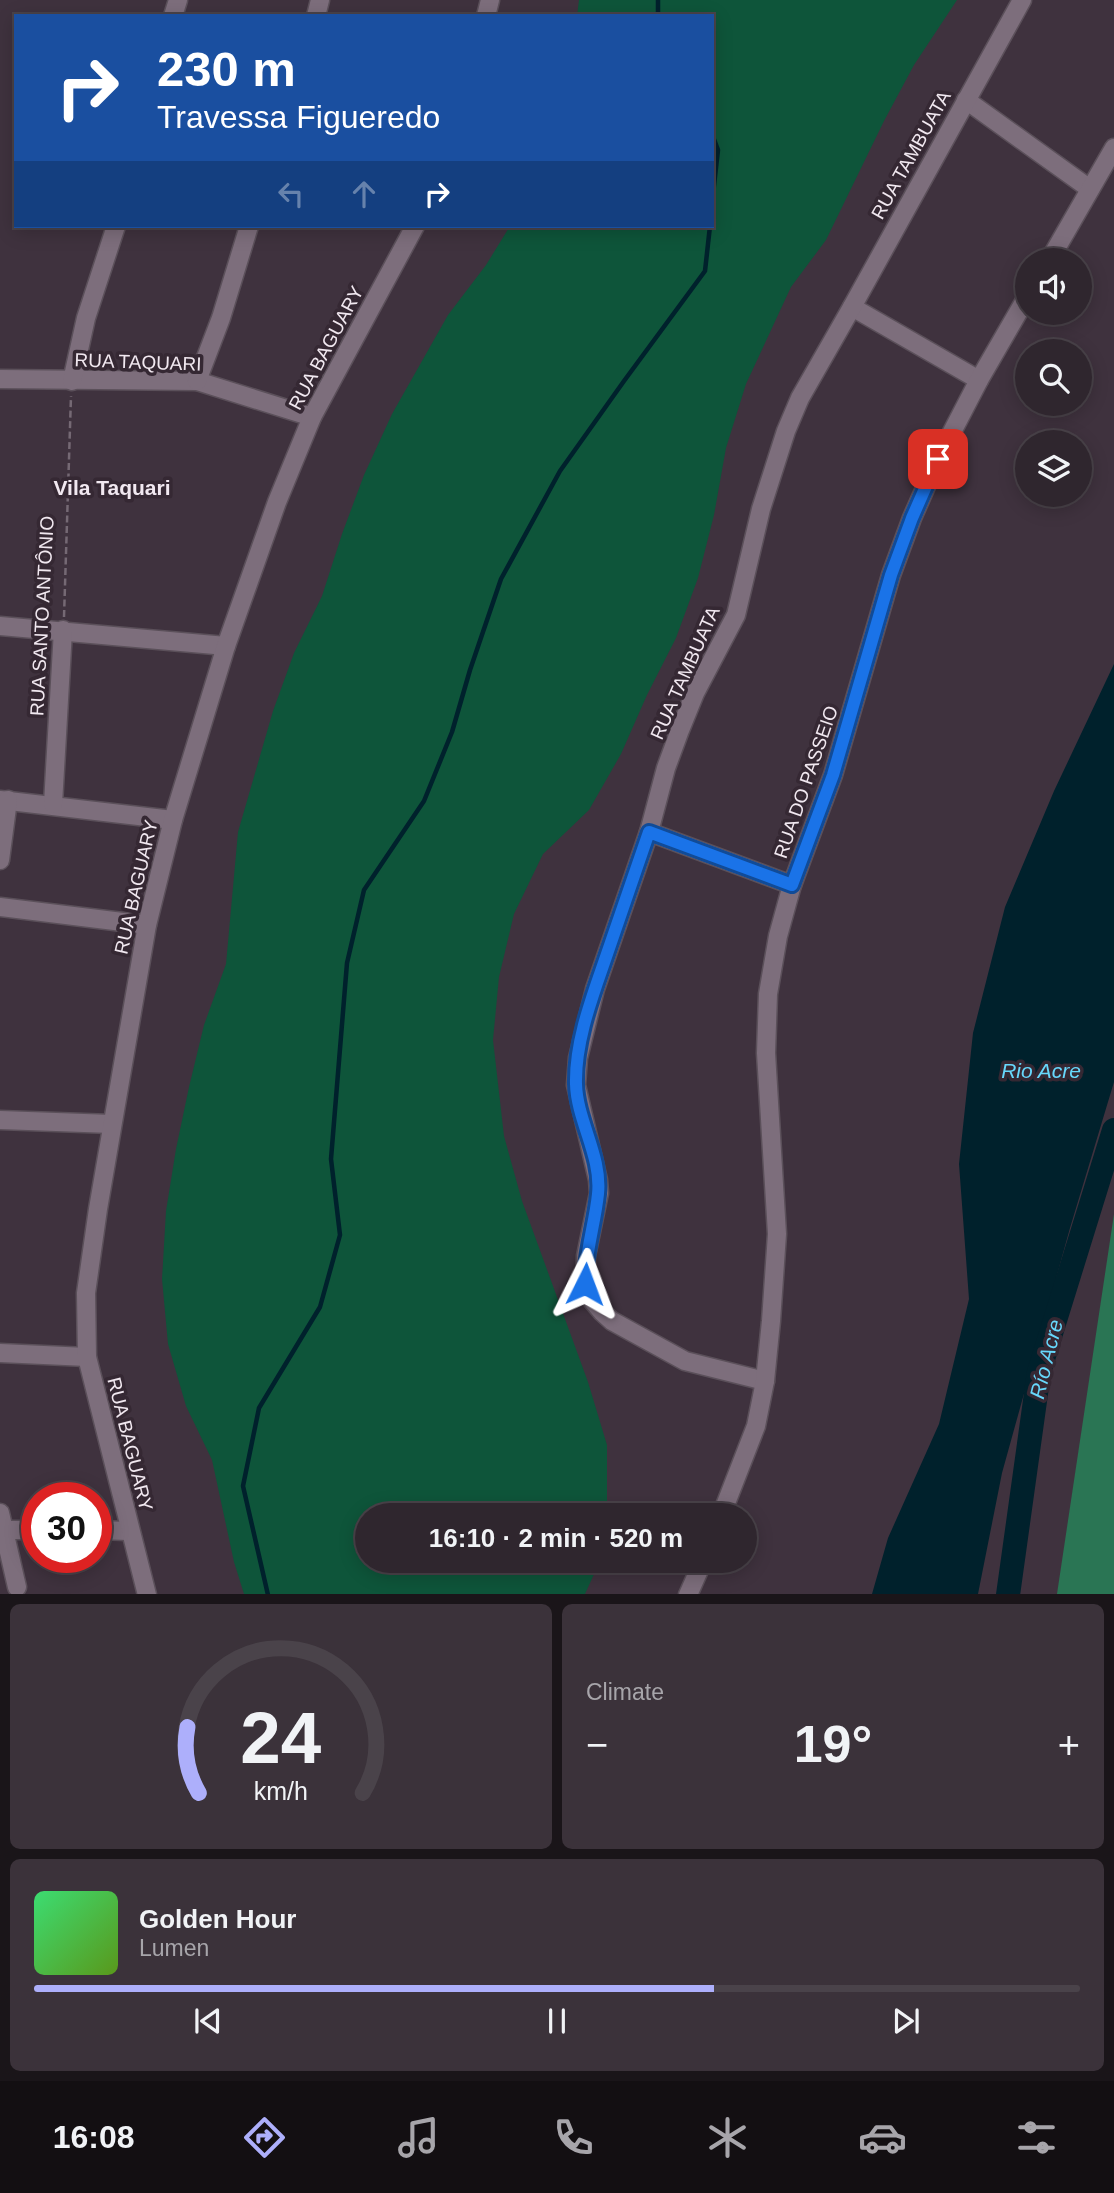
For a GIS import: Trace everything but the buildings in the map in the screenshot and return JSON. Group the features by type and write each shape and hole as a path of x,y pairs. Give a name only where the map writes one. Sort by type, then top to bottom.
{"street":[{"name":"RUA TAMBUATA","path":"765,1381 685,1360 612,1321 591,1299 585,1284 586,1256 598,1193 596,1167 578,1102 578,1058 595,989 649,832 666,768 695,693 736,615 761,509 786,430 800,398 1022,0"},
{"path":"966,100 1090,190"},
{"path":"1057,248 1114,148"},
{"path":"72,381 86,318 115,228"},
{"path":"197,381 221,317 248,228"},
{"name":"RUA BAGUARY","path":"147,1594 87,1357 86,1293 90,1253 148,925 173,820 226,646 276,502 312,417 414,228"},
{"path":"852,307 979,380"},
{"name":"RUA DO PASSEIO","path":"726,1503 756,1426 765,1381 777,1234 766,1053 768,993 778,936 792,885 833,775 891,575 912,518 938,459 1015,318"},
{"name":"RUA TAQUARI","path":"0,379 197,381 312,417"},
{"path":"0,626 226,646"},
{"name":"RUA SANTO ANTÔNIO","path":"52,804 63,631"},
{"path":"0,860 4,800 173,820"},
{"path":"649,832 792,885"},
{"path":"0,907 148,925"},
{"path":"0,1120 112,1124"},
{"path":"0,1353 87,1357"},
{"path":"17,1587 2,1524 21,1527"},
{"path":"112,1530 129,1531"},
{"path":"688,1594 698,1573"}],"path":[{"name":"RUA SANTO ANTÔNIO","path":"63,631 72,381"}],"green space":[{"path":"579,0 957,0 914,65 826,240 791,287 746,384 726,448 714,515 698,578 676,638 621,754 589,810 543,854 514,914 499,977 493,1040 504,1136 522,1201 588,1382 607,1445 607,1503 355,1503 355,1573 595,1573 585,1594 244,1594 234,1562 212,1460 186,1406 168,1344 162,1279 166,1211 176,1149 204,1025 226,964 238,832 273,711 294,653 322,596 364,475 392,414 448,315 486,265 509,228 714,228 714,14 577,14"},
{"path":"1114,1214 1114,1594 1057,1594"}],"water":[{"name":"Rio Acre","path":"1114,664 1114,1082 1002,1473 978,1594 872,1594 888,1538 939,1424 969,1299 959,1164 973,1033 1005,907 1054,791"}],"waterway":[{"path":"658,0 658,14"},
{"path":"714,139 718,150 714,185"},
{"path":"268,1594 243,1486 259,1408 320,1307 340,1235 331,1159 347,963 364,890 424,801 452,732 501,579 560,471 705,271 710,228"},
{"name":"Río Acre","path":"1008,1594 1039,1372 1114,1130"}],"district":[{"name":"Vila Taquari","path":"112,487"}],"route":[{"path":"585,1284 586,1256 598,1180 578,1102 578,1058 595,989 649,832 792,885 833,775 891,575 938,459"}]}
